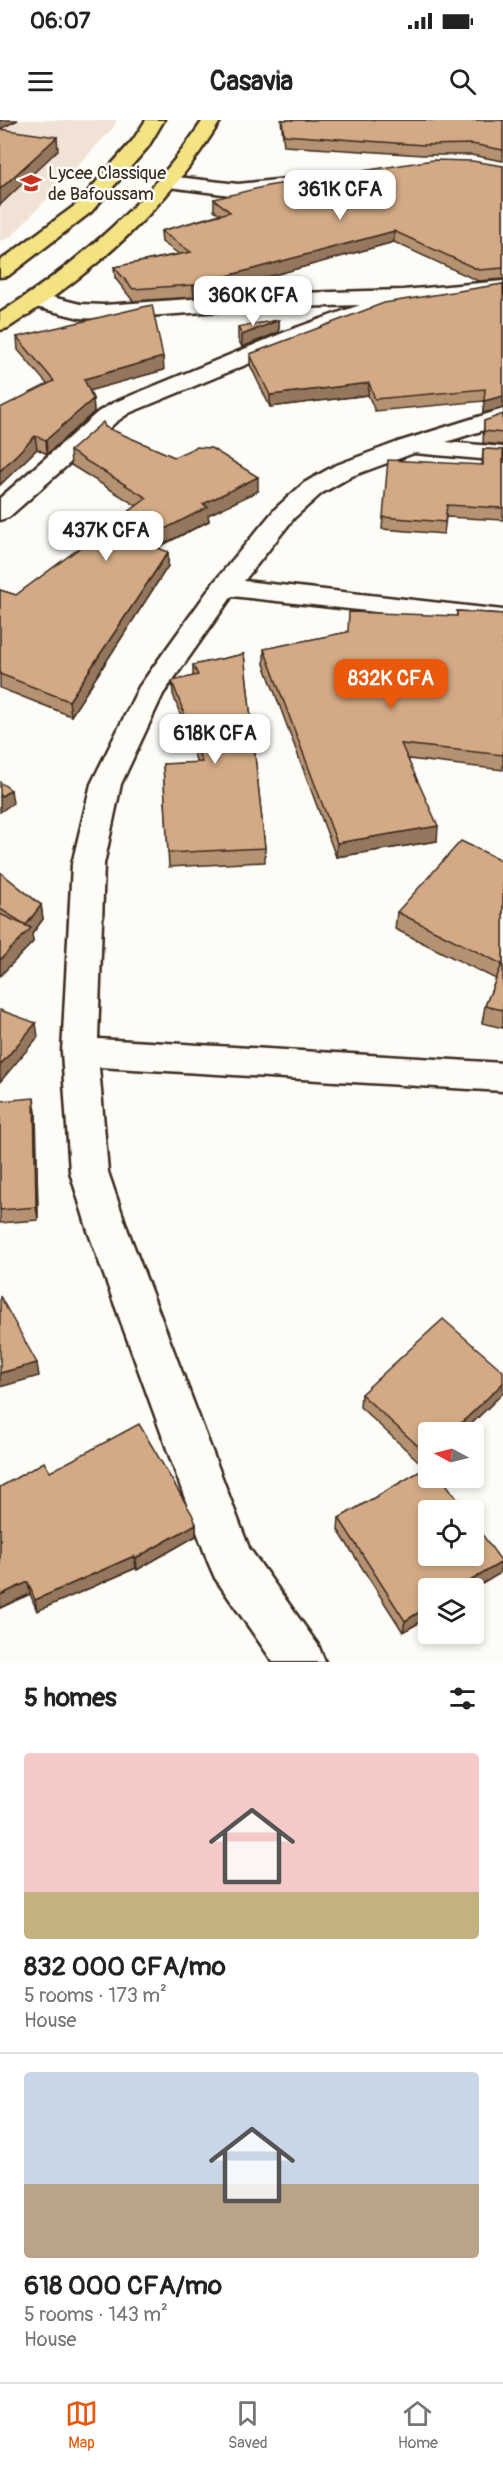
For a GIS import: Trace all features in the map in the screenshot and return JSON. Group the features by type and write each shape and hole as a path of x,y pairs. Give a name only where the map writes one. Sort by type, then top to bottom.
{"main road":[{"path":"0,271 84,208 141,143 155,120"},
{"path":"0,323 86,263 140,215 195,150 212,120"}],"street":[{"path":"168,182 238,190 266,189 313,182"},
{"path":"36,300 80,311 104,312 263,301 403,297 503,288"},
{"path":"0,512 107,417 121,408 298,335 403,297"},
{"path":"301,1662 231,1562 108,1232 89,1172 80,1052 88,864 106,784 149,693 225,586 285,513 313,488 343,471 407,447 503,416"},
{"path":"407,447 503,454"},
{"path":"225,586 503,618"},
{"path":"80,1052 503,1077"}],"shaded area":[{"name":"Lycee Classique de Bafoussam","path":"0,120 117,120 113,128 11,237 0,241"}],"building":[{"path":"282,120 503,120 503,150 472,144 424,145 284,135"},
{"path":"0,129 57,137 0,189"},
{"path":"433,160 472,161 503,166 503,268 479,270 394,231 193,285 133,289 114,267 191,252 161,231 230,212 214,199 267,186"},
{"path":"503,284 503,396 484,401 485,389 375,399 369,383 270,395 250,354 384,303"},
{"path":"152,305 163,357 84,379 93,399 46,440 35,436 0,471 0,408 54,381 17,337"},
{"path":"279,320 242,335 238,327"},
{"path":"503,414 503,433 484,431 484,421"},
{"path":"103,422 105,427 174,457 196,447 211,448 258,477 203,504 208,507 141,541 168,552 69,701 0,674 0,590 16,595 147,498 70,451"},
{"path":"483,449 503,450 503,508 447,505 445,522 383,517 388,460 483,465"},
{"path":"457,611 503,614 503,755 401,744 438,826 337,843 264,649 348,632 349,612 457,616"},
{"path":"244,654 265,848 168,853 163,764 202,762 172,681 198,675 193,665"},
{"path":"0,782 11,790 0,797"},
{"path":"461,841 503,861 503,1010 485,1006 502,964 397,912"},
{"path":"0,872 41,905 26,925 0,909"},
{"path":"0,914 31,928 0,960"},
{"path":"0,1010 36,1023 0,1065"},
{"path":"34,1098 36,1207 0,1210 0,1101"},
{"path":"0,1296 37,1363 0,1373"},
{"path":"443,1319 503,1371 503,1383 462,1422 418,1422 418,1446 361,1394"},
{"path":"139,1424 196,1524 136,1558 134,1556 35,1600 28,1582 0,1595 0,1487 44,1462 50,1472"},
{"path":"418,1472 418,1488 449,1488 458,1500 418,1500 418,1566 484,1566 484,1537 502,1562 475,1578 418,1578 418,1613 405,1621 339,1518"}],"place":[{"name":"Lycee Classique de Bafoussam","path":"31,183"}]}
